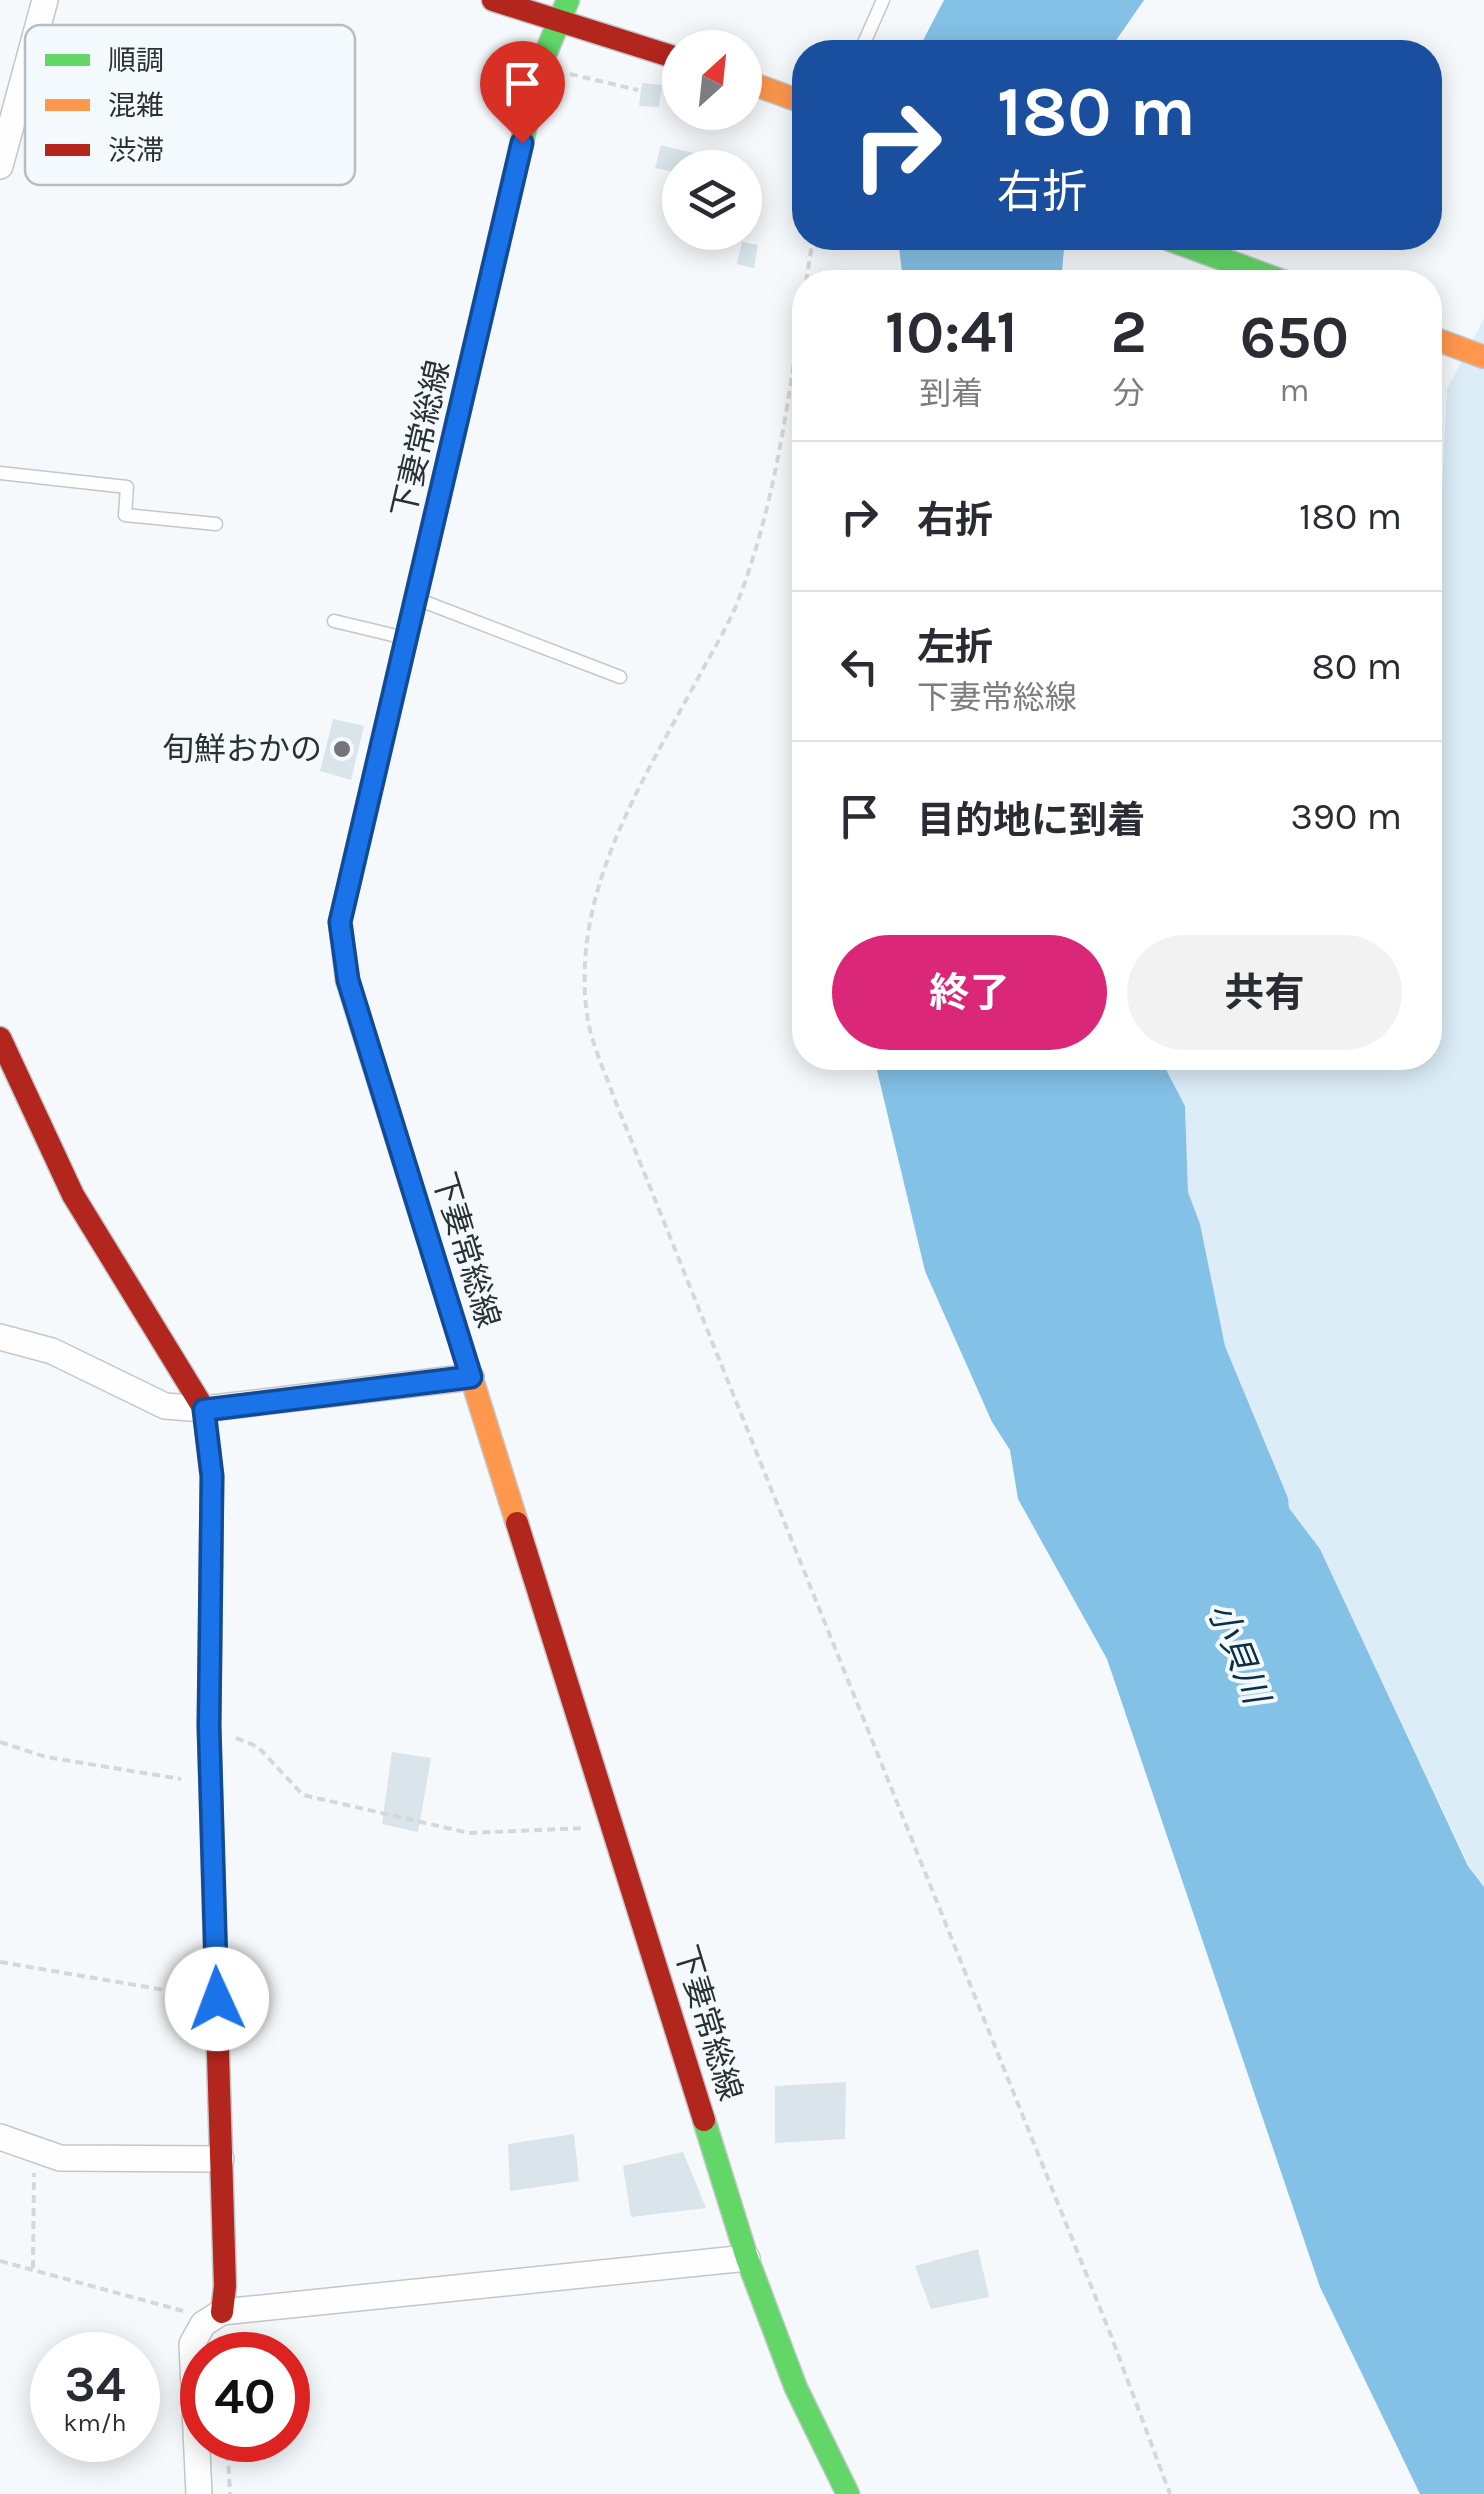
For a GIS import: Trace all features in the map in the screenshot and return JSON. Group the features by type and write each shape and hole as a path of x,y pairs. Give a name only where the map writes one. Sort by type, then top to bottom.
{"main road":[{"path":"493,0 563,10 662,51"},
{"name":"下妻常総線","path":"563,10 540,67 340,922 348,980 747,2258 796,2388 848,2494"},
{"path":"762,87 792,98"},
{"path":"1198,250 1252,270"},
{"path":"1442,341 1484,357"},
{"path":"0,1038 72,1194 204,1410 212,1476 209,1726 225,2286 212,2318"}],"street":[{"path":"38,25 45,0"},
{"path":"0,166 25,74"},
{"path":"0,1337 52,1351 165,1406 204,1410 471,1377"},
{"path":"0,2137 60,2158 221,2159"},
{"path":"199,2494 192,2344 212,2318 747,2258"}],"lane":[{"path":"865,40 883,0"},
{"path":"0,474 127,487 125,516 216,524"},
{"path":"416,599 620,677"},
{"path":"334,621 407,638"}],"path":[{"path":"540,67 638,90"},
{"path":"792,372 784,426 752,560 735,609 623,819 602,875 590,930 588,1023 615,1100 1110,2333 1170,2494"},
{"path":"209,1726 258,1747 304,1795 469,1833 613,1827"},
{"path":"0,1742 46,1758 211,1782"},
{"path":"0,1962 217,1999"},
{"path":"33,2268 35,2148"},
{"path":"0,2261 212,2318"},
{"path":"228,2462 230,2494"}],"shaded area":[{"path":"1484,318 1484,1887 1469,1866 1320,1549 1289,1508 1225,1346 1200,1224 1188,1192 1185,1106 1166,1070 1442,1070 1442,488 1447,389"}],"water":[{"path":"944,0 1144,0 1116,40 923,40"},
{"path":"899,250 1064,250 1062,270 902,270"},
{"name":"小貝川","path":"877,1070 1166,1070 1185,1106 1188,1192 1200,1224 1225,1346 1289,1508 1320,1549 1468,1866 1484,1887 1484,2494 1420,2494 1320,2287 1107,1659 1018,1499 1010,1450 992,1422 925,1271"}],"building":[{"path":"642,83 662,85 659,107 639,106"},
{"path":"661,145 682,150 662,150 662,169 655,168"},
{"path":"740,250 757,250 754,268 737,264"},
{"name":"旬鮮おかの","path":"333,719 364,726 351,780 320,771"},
{"path":"392,1752 431,1758 418,1832 382,1824"},
{"path":"846,2082 845,2139 775,2143 775,2086"},
{"path":"574,2134 579,2181 510,2191 508,2144"},
{"path":"683,2152 706,2208 631,2217 623,2166"},
{"path":"978,2249 989,2297 931,2309 915,2266"}],"traffic: fast":[{"path":"351,875 539,69 568,0"},
{"path":"1198,250 1252,270"},
{"path":"211,1565 209,1726 217,2021"},
{"path":"704,2120 747,2258 796,2388 848,2494"}],"traffic: slow":[{"path":"762,87 792,98"},
{"path":"1442,341 1484,357"},
{"path":"351,875 340,922 347,980 517,1523"}],"traffic: jam":[{"path":"493,0 662,53"},
{"path":"0,1038 73,1195 204,1409 212,1476 211,1565"},
{"path":"517,1523 704,2120"},
{"path":"217,2021 225,2286 222,2312"}],"place":[{"name":"旬鮮おかの","path":"342,749"}],"route":[{"path":"217,1999 209,1726 212,1476 204,1410 471,1377 348,980 340,922 522,143"}]}
